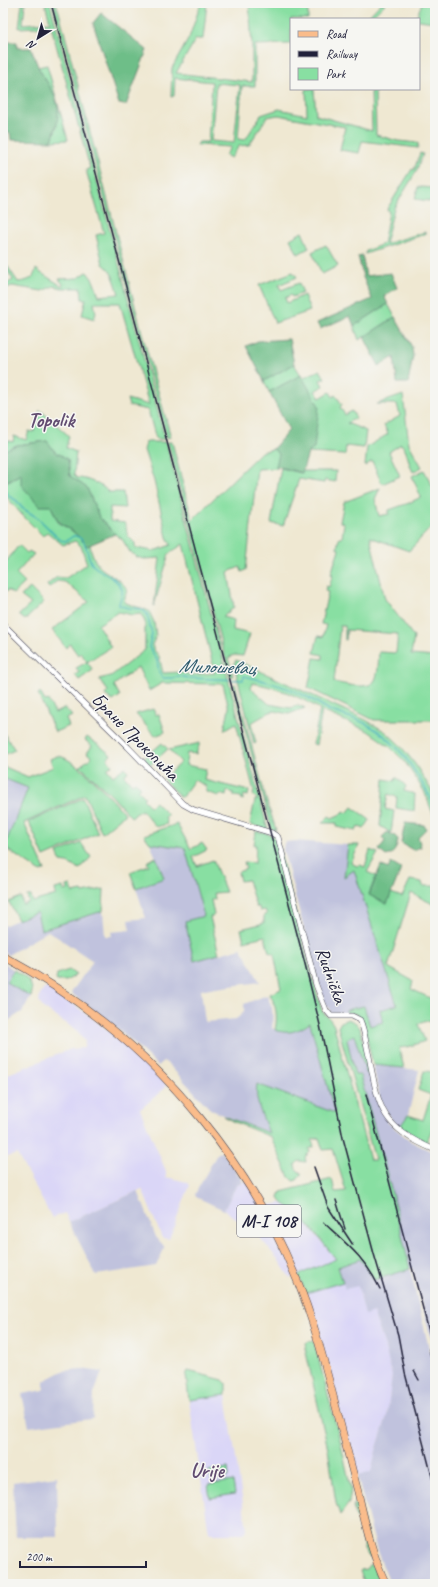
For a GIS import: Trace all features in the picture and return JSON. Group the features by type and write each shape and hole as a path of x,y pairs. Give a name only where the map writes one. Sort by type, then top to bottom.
{"main road":[{"name":"M-I 108","path":"3,956 43,979 86,1009 126,1041 149,1062 192,1108 214,1135 256,1197 292,1269 316,1335 367,1530 386,1584"}],"street":[{"name":"Бране Прокопића","path":"3,624 128,747 183,804 207,814 270,833"},
{"name":"Rudnička","path":"270,833 278,837 316,985 326,1010 331,1016 352,1016 360,1020 373,1078 384,1113 391,1124 398,1130 435,1150"}],"shaded area":[{"path":"3,778 28,788 7,840 3,840"},
{"path":"295,841 348,845 344,877 354,869 397,1006 383,1022 370,1026 364,1006 346,1010 347,1013 331,1014 329,1007 326,1007 283,850 284,843"},
{"path":"150,843 185,848 204,917 194,961 241,948 260,982 201,990 205,1022 236,1019 244,1011 244,1004 267,995 272,1008 272,1028 280,1032 305,1027 310,1023 335,1114 257,1084 256,1095 269,1133 211,1110 170,1066 164,1061 158,1066 122,1032 71,993 93,961 48,931 8,955 3,952 3,926 37,912 42,930 103,911 105,936 112,936 111,932 130,930 128,920 146,918 136,888 164,877"},
{"path":"3,962 14,970 6,982 31,997 22,1012 3,1024"},
{"path":"50,988 126,1044 164,1081 166,1086 164,1089 140,1109 166,1171 166,1177 187,1182 190,1185 169,1239 162,1238 142,1189 69,1222 65,1213 52,1218 17,1154 3,1158 3,1076 71,1049 84,1048 85,1041 76,1030 43,1008 39,1002 40,994 44,989"},
{"path":"354,1034 366,1072 371,1078 375,1095 387,1122 412,1142 435,1153 435,1354 412,1268 410,1269 435,1373 435,1584 390,1584 377,1551 357,1475 371,1472 387,1416 392,1375 384,1343 373,1312 365,1315 358,1286 345,1289 338,1267 360,1259 375,1280 410,1268 360,1075 355,1076 347,1039"},
{"path":"373,1065 419,1070 408,1115 399,1128 391,1119 380,1099"},
{"path":"221,1152 224,1154 243,1182 236,1186 224,1210 196,1197 195,1194 217,1154"},
{"path":"248,1180 264,1206 281,1203 293,1210 306,1223 358,1286 365,1314 373,1312 384,1343 392,1375 387,1416 371,1473 357,1475 318,1332 306,1293 298,1275 290,1278 280,1262 257,1234 224,1210 236,1186"},
{"path":"138,1191 156,1237 164,1246 156,1266 96,1275 69,1222"},
{"path":"81,1369 102,1372 94,1394 93,1418 29,1427 22,1394 44,1390 44,1381 63,1371"},
{"path":"226,1395 247,1529 242,1534 209,1533 189,1400"},
{"path":"57,1476 58,1537 16,1537 13,1482"}],"green space":[{"path":"22,3 25,3 23,24 50,22 45,3 50,3 165,439 156,439 148,410 129,406 127,399 149,405 120,303 94,303 96,313 94,319 82,315 86,299 82,299 81,288 62,288 54,286 42,291 12,286 3,289 3,286 13,280 4,265 6,264 18,282 30,279 34,275 36,269 62,286 63,284 59,279 78,278 87,272 93,280 99,296 119,294 111,273 103,264 96,235 104,233 86,170 90,168 51,26 19,28"},
{"path":"53,3 56,3 59,12 142,333 170,434 170,437 167,438"},
{"path":"201,3 207,3 203,39 196,39 176,73 252,82 252,45 249,3 308,3 308,18 290,18 290,44 255,45 255,86 242,86 238,139 245,140 261,115 279,109 307,115 306,90 314,90 316,115 372,131 371,90 375,90 376,135 398,141 418,143 418,148 362,141 359,153 340,150 345,127 278,115 267,117 249,145 239,146 231,158 225,155 231,147 197,145 199,142 208,142 212,82 175,78 174,96 171,97 172,68 189,38","holes":["216,83 240,85 234,143 211,141"]},
{"path":"381,3 386,3 371,18 367,18"},
{"path":"422,3 435,3 435,22 420,20 420,18 412,18 417,16"},
{"path":"101,13 147,50 126,105 119,104 93,23"},
{"path":"3,42 17,42 17,48 31,48 39,69 55,96 58,108 58,117 52,141 11,140 10,133 3,133"},
{"path":"47,65 68,140 52,141 57,125 50,87 38,67"},
{"path":"420,153 423,154 416,172 394,208 385,244 425,232 425,234 365,254 366,251 383,244 389,212 387,209 412,169 414,170"},
{"path":"418,187 435,188 435,202 415,199"},
{"path":"302,232 309,248 298,254 290,239"},
{"path":"326,245 338,266 322,274 312,252"},
{"path":"362,255 366,276 391,273 397,288 384,296 388,304 354,326 350,316 320,329 317,323 372,299 363,277 358,256"},
{"path":"293,272 297,277 279,285 281,290 299,283 303,293 292,297 291,295 285,298 287,303 304,295 310,311 275,323 259,285"},
{"path":"388,304 395,317 359,340 354,326"},
{"path":"395,317 412,347 413,356 408,383 397,383 394,357 379,366 364,337"},
{"path":"289,339 294,364 264,381 246,346 258,341"},
{"path":"294,364 301,375 269,392 264,381"},
{"path":"320,370 325,378 320,380 323,386 315,391 320,398 330,392 333,397 336,395 342,405 340,407 345,415 352,411 356,418 347,423 366,431 364,448 346,446 345,455 308,453 302,378"},
{"path":"301,375 319,406 314,448 308,453 302,473 276,466 279,454 273,449 289,430 269,392"},
{"path":"403,395 409,444 422,467 413,472 405,450 401,444 389,452 400,476 382,484 372,461 365,466 367,447 388,434 384,425 400,416 397,404 377,404"},
{"path":"40,410 69,436 66,448 76,452 74,475 77,478 94,482 109,492 123,492 125,508 110,507 110,521 125,523 128,536 135,543 135,548 154,551 171,545 167,537 154,481 144,450 146,442 166,442 268,830 250,824 255,800 258,800 253,795 254,791 236,723 224,730 229,709 223,684 162,683 149,691 138,667 114,685 120,696 113,701 105,695 108,691 99,679 111,676 145,650 145,622 141,614 132,615 118,612 98,625 111,647 87,662 81,653 78,655 70,644 66,648 52,630 89,602 65,582 57,581 49,588 47,585 57,577 66,578 87,564 81,546 75,541 63,545 47,532 43,536 3,493 3,483 13,479 21,473 51,506 58,522 76,534 87,546 90,545 96,563 122,583 127,589 124,602 149,611 154,622 156,636 152,645 159,656 163,673 181,672 191,675 215,673 183,544 169,554 154,606 160,558 143,559 130,552 122,539 115,534 99,517 87,488 70,476 68,460 56,453 47,441 17,445 3,451 3,439 13,442 14,436 26,440 29,431 34,432"},
{"path":"47,441 56,453 68,460 70,476 87,488 99,517 115,534 87,546 76,534 58,521 51,506 40,506 21,485 21,474 3,483 3,451 17,445"},
{"path":"168,442 172,442 192,520 261,452 273,449 280,454 276,466 278,468 257,469 246,570 242,572 240,567 228,572 234,607 223,617 234,620 233,630 250,634 243,656 234,655 228,658 233,676 230,676"},
{"path":"281,468 301,473 302,471 336,471 335,482 325,480 324,483 299,479 283,526 271,523"},
{"path":"424,470 435,491 435,523 409,551 370,537 385,599 414,637 411,655 435,657 435,720 374,720 308,688 314,658 323,659 323,655 314,653 318,636 323,637 326,625 321,624 328,592 325,591 326,586 329,587 333,574 331,574 339,549 337,548 339,538 342,538 344,523 340,522 344,502 380,488 375,499 379,516 389,514 389,510 421,497 412,476","holes":["340,626 345,626 345,640 347,630 398,634 396,653 379,652 376,677 375,680 368,685 356,686 334,682"]},
{"path":"19,545 27,553 29,551 34,554 16,574 25,583 13,594 8,590 3,594 3,562 5,563"},
{"path":"30,588 44,602 25,620 19,615 31,604 21,596"},
{"path":"236,660 366,720 386,732 400,745 415,764 435,796 435,819 424,791 405,762 389,746 368,731 322,711 316,745 313,744 320,709 287,693 252,683 251,688 269,704 291,708 298,705 305,708 289,714 275,711 270,712 251,723 256,743 254,744 234,664"},
{"path":"87,662 93,670 79,680 75,675 79,672 76,668"},
{"path":"235,684 266,799 276,830 272,830 233,685"},
{"path":"40,692 45,701 48,700 55,713 65,708 72,716 66,719 69,726 55,732 38,694"},
{"path":"153,709 156,715 159,714 165,732 155,736 136,714"},
{"path":"3,732 15,750 3,755"},
{"path":"87,737 111,755 107,759 112,765 107,769 113,776 125,767 128,772 124,775 132,784 135,782 141,787 138,790 145,797 143,799 150,806 155,802 168,815 165,817 167,824 156,827 142,810 131,817 112,796 80,766 92,757 87,753 92,746 85,740"},
{"path":"162,743 168,749 150,765 143,759"},
{"path":"200,743 196,754 187,753 186,765 206,769 204,780 249,791 248,796 244,795 243,800 241,797 234,796 234,793 227,791 226,796 220,794 219,796 206,792 206,786 194,780 181,798 163,779 181,762 169,750"},
{"path":"57,756 64,758 83,770 125,814 102,833 85,795 24,823 45,870 41,872 9,851 6,845 28,788 3,778 3,766 28,777 53,767 50,759"},
{"path":"396,777 406,786 404,791 415,794 414,811 396,808 397,797 388,794 385,809 394,811 391,833 380,826 384,779 395,781"},
{"path":"83,798 98,833 44,857 29,822"},
{"path":"352,807 370,820 364,829 358,826 356,831 336,827 337,823 322,823 329,816 332,818 345,812 347,813"},
{"path":"405,823 424,825 426,829 418,837 421,847 413,850 401,843"},
{"path":"177,824 191,849 202,843 207,850 193,857 197,866 213,860 226,892 214,893 215,899 211,900 214,915 210,917 219,954 194,961 185,921 204,916 185,848 150,843 144,835"},
{"path":"256,831 273,836 277,841 322,1011 330,1019 334,1026 370,1160 375,1160 338,1027 341,1022 348,1019 356,1023 360,1028 371,1078 366,1072 354,1035 347,1039 355,1075 360,1075 391,1189 410,1269 374,1280 360,1259 338,1267 343,1282 306,1293 298,1275 336,1259 304,1220 292,1209 282,1203 279,1197 281,1192 332,1179 335,1192 346,1191 333,1149 323,1150 319,1138 312,1140 314,1147 309,1149 310,1152 305,1157 306,1162 299,1161 295,1165 296,1169 302,1174 297,1180 293,1181 289,1177 271,1137 232,1121 224,1116 269,1133 258,1103 256,1090 257,1084 335,1113 310,1023 289,1032 275,1030 276,1011 270,994 281,989 274,954 269,952 265,936 244,941 241,929 264,923 264,915 267,914 265,910 260,911 259,907 256,907 248,880 240,881 238,872 246,869 244,862 255,863 256,845 254,845"},
{"path":"387,832 394,835 398,839 395,850 392,854 386,856 379,850 385,841 382,837"},
{"path":"81,843 91,857 80,869 61,862 57,853"},
{"path":"348,845 359,845 351,863 357,866 360,865 365,867 370,850 378,853 367,872 376,876 369,894 387,904 391,893 402,897 410,880 422,882 423,886 435,886 435,905 411,893 388,967 413,981 411,989 432,999 435,987 435,1031 430,1020 418,1024 425,1041 399,1048 404,1068 373,1065 363,1021 356,1014 347,1013 346,1010 364,1006 370,1026 383,1022 380,1010 397,1005 354,870 344,877"},
{"path":"156,857 164,878 136,888 130,872 149,865 147,862"},
{"path":"391,863 401,869 387,904 369,895 381,865 388,869"},
{"path":"71,885 73,893 82,891 83,893 104,889 103,911 41,930 37,912 18,920 9,902 21,897 23,905 29,902 27,896 31,896 33,902 56,895 55,889 63,887 64,891 68,890 67,886"},
{"path":"14,970 28,980 32,988 31,997 6,982"},
{"path":"69,970 76,975 66,981 56,980 57,974"},
{"path":"424,1071 435,1072 435,1124 426,1144 399,1128 408,1115 423,1120 431,1095 418,1090"},
{"path":"307,1342 314,1342 340,1440 351,1489 349,1503 340,1515 336,1503 328,1449 305,1348"},
{"path":"188,1371 223,1380 226,1383 226,1395 189,1400 186,1375"},
{"path":"228,1468 229,1477 211,1480 209,1471"},
{"path":"233,1481 235,1494 210,1498 208,1485"},
{"path":"357,1500 373,1557 369,1557 364,1549 364,1543 353,1507"},
{"path":"370,1564 374,1568 382,1584 365,1584 360,1571 366,1569"}],"waterway":[{"name":"Милошевац","path":"3,484 9,496 17,501 22,508 38,518 59,539 65,541 73,536 78,537 84,542 92,564 119,583 122,590 119,605 128,608 142,609 147,614 152,634 149,647 157,660 159,672 162,678 173,678 179,676 188,678 243,680 244,676 290,689 331,711 360,721 385,737 405,757 421,780 435,806"}],"railway":[{"path":"51,3 305,964 320,1025 343,1138 374,1254 398,1335 405,1373 435,1488"},
{"path":"366,1094 435,1354"},
{"path":"314,1167 328,1207 353,1245"},
{"path":"336,1200 345,1229"},
{"path":"324,1223 349,1246 369,1269 380,1289"},
{"path":"429,1349 435,1373"},
{"path":"414,1371 419,1380"}],"district":[{"name":"Topolik","path":"51,420"},
{"name":"Urije","path":"207,1470"}]}
